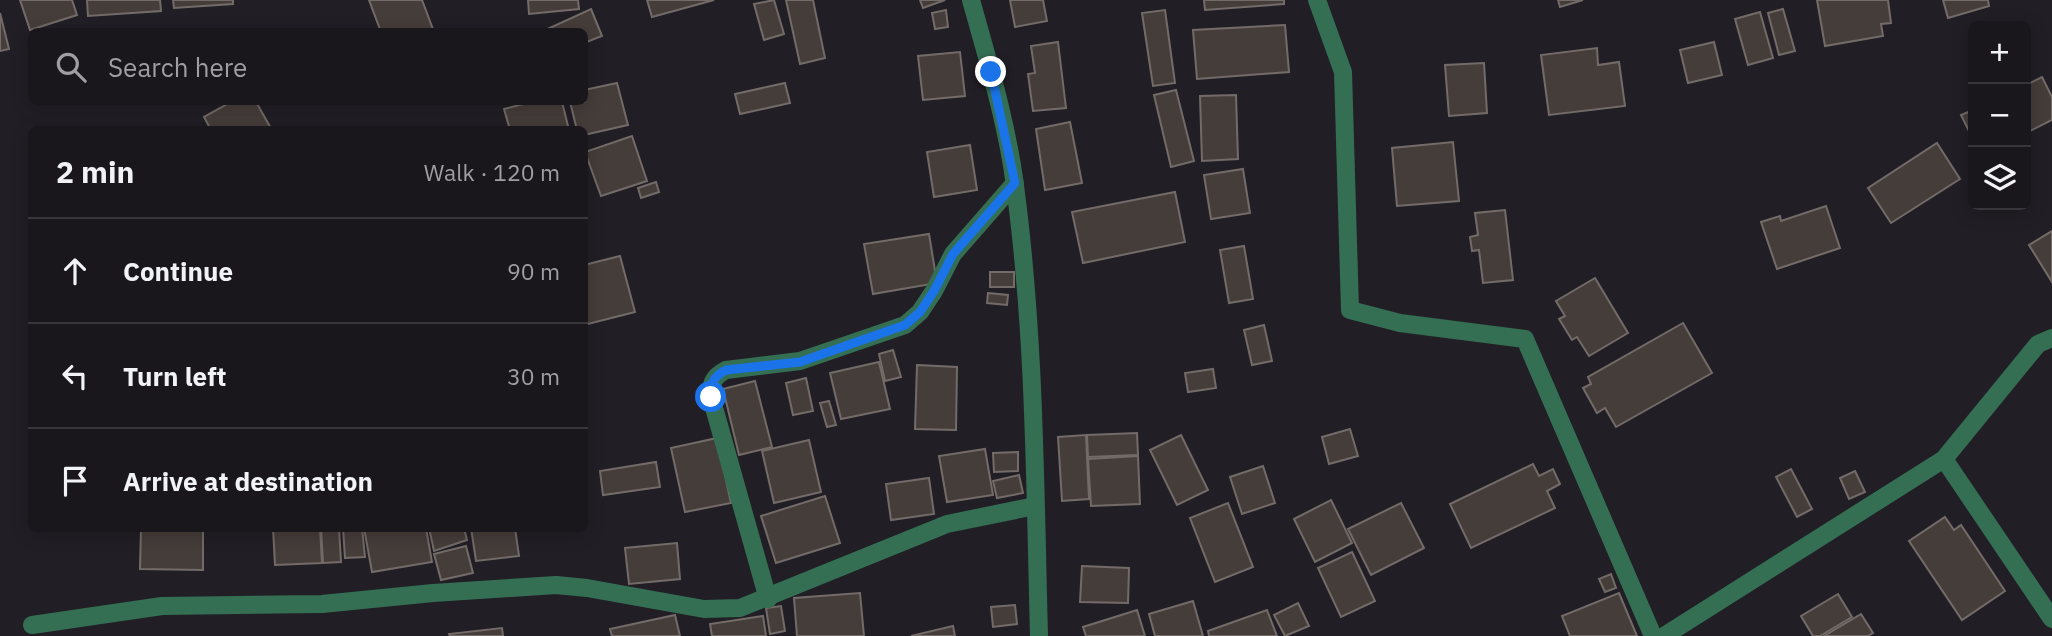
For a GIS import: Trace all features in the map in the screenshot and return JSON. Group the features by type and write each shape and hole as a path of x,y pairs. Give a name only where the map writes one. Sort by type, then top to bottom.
{"street":[{"path":"971,0 991,72 1015,183 1031,333 1039,636"},
{"path":"1317,0 1343,72 1350,310 1400,323 1525,339 1653,636"},
{"path":"768,599 711,397 711,383 716,375 726,370 800,362 905,325 920,312 953,254 1015,183"},
{"path":"1664,636 1944,459 2038,344 2052,338"},
{"path":"1944,459 2052,619"},
{"path":"32,625 162,606 322,604 556,585 587,588 704,610 740,608 768,599 947,524 1035,506"}],"building":[{"path":"20,0 72,0 77,15 29,28"},
{"path":"87,0 160,0 161,11 88,16"},
{"path":"173,0 233,0 233,4 174,8"},
{"path":"369,0 422,0 432,28 380,28"},
{"path":"528,0 578,0 579,9 529,14"},
{"path":"647,0 714,0 652,17"},
{"path":"774,0 784,34 764,40 754,4"},
{"path":"786,0 813,0 825,58 800,64"},
{"path":"920,0 945,0 923,8"},
{"path":"1010,0 1043,0 1047,21 1015,27"},
{"path":"1204,0 1284,0 1284,4 1205,10"},
{"path":"1558,0 1583,0 1560,7"},
{"path":"1817,0 1888,0 1891,23 1881,24 1883,36 1825,46"},
{"path":"1943,0 1988,0 1989,6 1948,18"},
{"path":"591,9 602,36 588,41 588,28 550,28"},
{"path":"1783,9 1795,51 1779,55 1768,13"},
{"path":"946,10 948,27 935,29 932,13"},
{"path":"1165,10 1175,83 1153,86 1142,13"},
{"path":"1760,12 1773,58 1748,65 1735,19"},
{"path":"0,13 9,49 0,51"},
{"path":"1285,25 1289,72 1197,79 1193,30"},
{"path":"1058,42 1066,108 1033,111 1028,74 1035,73 1031,46"},
{"path":"1714,42 1722,75 1688,83 1680,50"},
{"path":"1597,48 1598,65 1619,62 1625,106 1549,115 1541,55"},
{"path":"960,52 965,96 923,100 918,56"},
{"path":"1484,63 1487,113 1449,116 1445,65"},
{"path":"2042,77 2052,97 2052,120 2031,130 2031,84"},
{"path":"617,83 628,125 588,134 588,126 576,126 571,105 588,105 588,89"},
{"path":"785,83 790,103 740,114 735,94"},
{"path":"1176,90 1194,161 1171,167 1154,95"},
{"path":"1236,95 1238,159 1202,161 1200,96"},
{"path":"226,105 258,105 270,126 209,126 204,117"},
{"path":"519,105 563,105 568,126 509,126 504,109"},
{"path":"1968,112 1968,129 1961,115"},
{"path":"1070,122 1082,183 1045,190 1036,129"},
{"path":"632,136 647,181 601,196 588,160 588,151"},
{"path":"1453,142 1459,201 1397,206 1392,148"},
{"path":"1937,143 1960,179 1891,223 1868,188"},
{"path":"970,145 977,190 934,197 927,152"},
{"path":"1243,169 1250,213 1211,219 1204,175"},
{"path":"656,182 659,192 641,198 638,188"},
{"path":"1175,192 1185,242 1083,263 1072,212"},
{"path":"1826,206 1840,248 1777,269 1761,222 1780,216 1781,221"},
{"path":"1505,210 1513,280 1483,283 1479,250 1472,251 1470,237 1478,235 1475,213"},
{"path":"2052,231 2052,282 2029,245"},
{"path":"929,234 937,283 873,294 864,244"},
{"path":"1244,246 1253,299 1229,303 1220,250"},
{"path":"620,256 635,312 588,324 588,264"},
{"path":"990,272 1014,272 1014,287 990,287"},
{"path":"1595,278 1628,333 1589,356 1577,337 1572,340 1559,319 1565,316 1556,301"},
{"path":"988,293 1008,295 1007,305 987,303"},
{"path":"1683,323 1712,373 1616,427 1605,408 1597,413 1583,388 1591,384 1588,377"},
{"path":"1264,325 1272,361 1252,365 1244,330"},
{"path":"893,350 901,377 885,381 879,354"},
{"path":"879,362 890,409 841,419 830,373"},
{"path":"917,365 957,367 956,430 915,429"},
{"path":"1213,369 1216,388 1188,392 1185,373"},
{"path":"806,378 813,411 793,415 786,383"},
{"path":"755,381 772,447 739,455 723,389"},
{"path":"829,401 836,425 827,427 820,403"},
{"path":"1350,429 1358,456 1329,464 1322,437"},
{"path":"1137,433 1138,455 1088,457 1087,435"},
{"path":"1086,435 1089,499 1062,501 1058,437"},
{"path":"1181,435 1208,490 1177,505 1150,450"},
{"path":"717,438 731,503 685,512 671,448"},
{"path":"809,440 821,492 774,503 762,451"},
{"path":"985,449 993,495 947,502 939,456"},
{"path":"1018,452 1018,471 994,472 993,453"},
{"path":"1138,456 1140,504 1091,506 1088,459"},
{"path":"656,462 660,487 603,495 600,471"},
{"path":"1533,464 1539,476 1553,469 1560,484 1547,491 1555,508 1471,548 1450,504"},
{"path":"1263,466 1275,503 1242,514 1230,477"},
{"path":"1791,469 1812,509 1797,517 1776,477"},
{"path":"1855,471 1865,492 1849,499 1840,478"},
{"path":"1019,475 1023,493 997,498 993,481"},
{"path":"929,478 934,514 891,520 886,484"},
{"path":"825,496 840,543 776,563 761,516"},
{"path":"1331,500 1352,543 1315,562 1294,519"},
{"path":"1228,503 1253,567 1215,582 1190,518"},
{"path":"1401,503 1424,548 1371,575 1348,529"},
{"path":"1945,517 1954,530 1961,525 2005,591 1962,620 1909,541"},
{"path":"141,532 203,532 203,570 140,569"},
{"path":"273,532 320,532 322,563 275,565"},
{"path":"321,532 339,532 341,562 323,563"},
{"path":"343,532 362,532 365,557 345,558"},
{"path":"365,532 427,532 432,562 372,572"},
{"path":"430,532 465,532 467,540 434,551"},
{"path":"472,532 516,532 519,556 476,561"},
{"path":"677,543 680,579 629,584 625,548"},
{"path":"466,546 473,573 441,580 434,554"},
{"path":"1352,552 1375,601 1341,617 1318,568"},
{"path":"1082,566 1129,568 1128,603 1080,602"},
{"path":"1611,574 1616,588 1605,592 1599,579"},
{"path":"860,593 864,636 797,636 794,598"},
{"path":"1619,593 1637,636 1570,636 1562,616"},
{"path":"1838,594 1852,617 1820,636 1813,636 1801,616"},
{"path":"1193,601 1203,636 1155,636 1149,614"},
{"path":"1298,603 1309,626 1285,636 1274,615"},
{"path":"1015,605 1017,624 993,627 991,607"},
{"path":"781,606 785,631 770,634 766,608"},
{"path":"1137,610 1145,636 1086,636 1083,627"},
{"path":"1267,610 1277,636 1209,636 1208,631"},
{"path":"1861,614 1873,633 1868,636 1824,636"},
{"path":"675,615 680,636 612,636 610,629"},
{"path":"763,616 766,636 712,636 710,624"},
{"path":"953,626 955,636 911,636"},
{"path":"502,628 503,636 449,634"}],"route":[{"path":"711,397 711,383 716,375 726,370 800,362 905,325 920,312 953,254 1015,183 991,72"}]}
